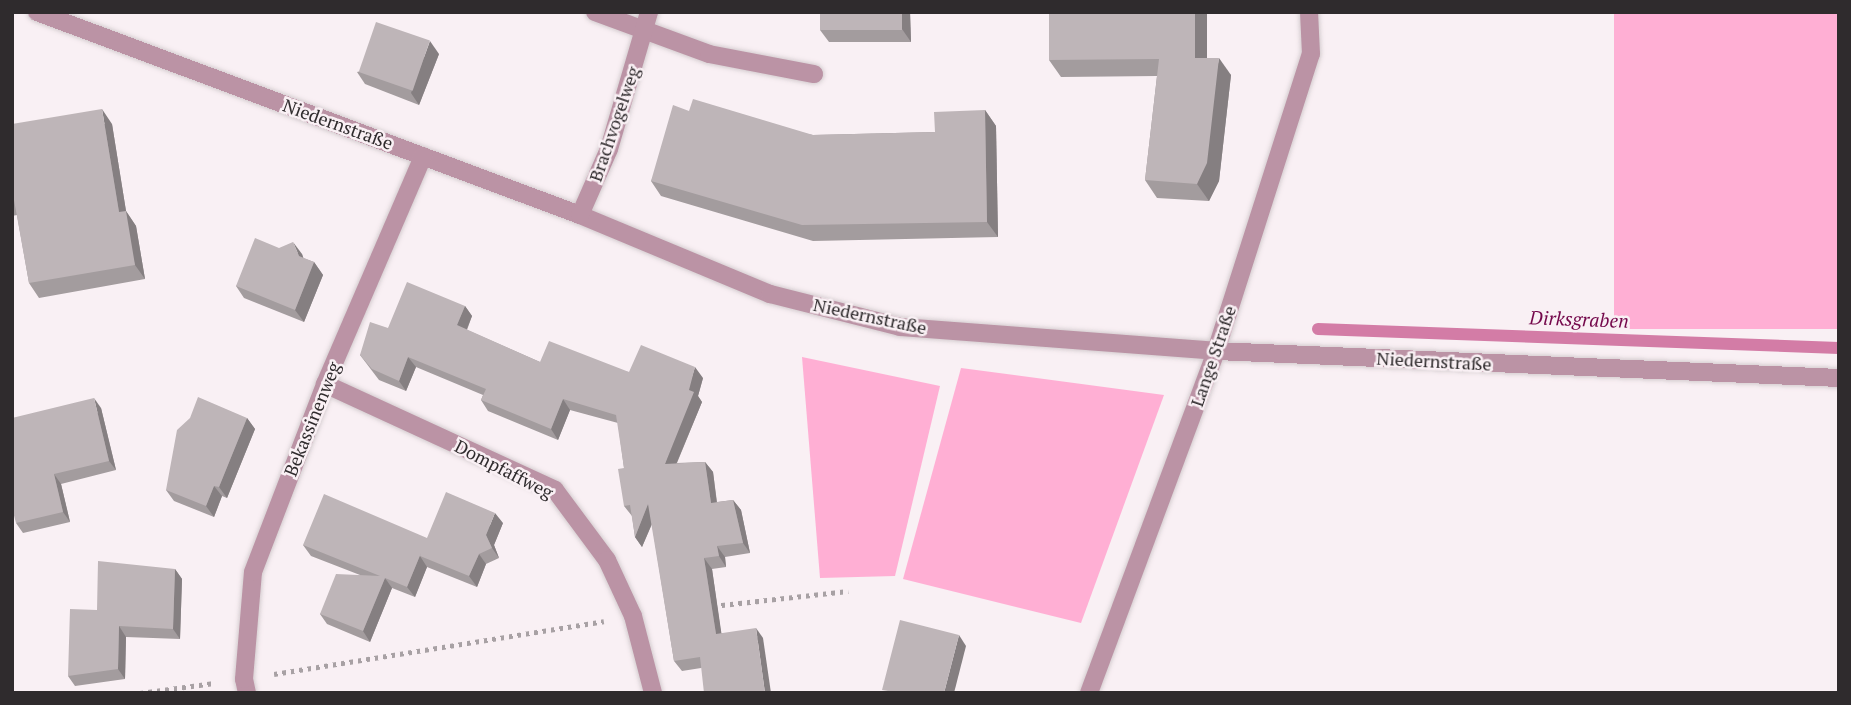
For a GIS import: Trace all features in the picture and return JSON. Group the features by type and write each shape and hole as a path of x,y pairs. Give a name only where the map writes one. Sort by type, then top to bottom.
{"street":[{"name":"Niedernstraße","path":"37,12 580,215 770,294 900,327 1216,351 1839,378"},
{"path":"595,12 709,54 814,74"},
{"name":"Brachvogelweg","path":"580,215 609,149 646,32 649,12"},
{"name":"Lange Straße","path":"1089,693 1216,351 1311,54 1309,12"},
{"name":"Bekassinenweg","path":"246,686 253,572 325,384 423,156"},
{"name":"Dompfaffweg","path":"325,384 555,490 607,560 633,616 653,693"}],"path":[{"path":"700,608 848,591"},
{"path":"140,693 246,686 633,616"}],"shaded area":[{"path":"1614,12 1839,12 1839,329 1614,329"},
{"path":"802,357 940,386 895,576 820,578"},
{"path":"961,368 1164,395 1081,623 903,579"}],"building":[{"path":"820,12 902,12 902,30 820,30"},
{"path":"1049,12 1195,12 1195,58 1219,58 1207,163 1197,184 1145,180 1159,59 1049,60"},
{"path":"376,22 430,41 413,91 359,72"},
{"path":"693,99 813,135 935,132 934,112 985,110 987,222 802,225 651,181 673,105 689,111"},
{"path":"102,109 119,212 126,211 135,265 29,283 12,200 12,124"},
{"path":"255,238 279,248 293,242 299,256 314,262 295,310 236,286"},
{"path":"407,282 465,306 457,325 540,362 549,341 629,372 641,345 695,367 689,390 694,392 665,464 705,462 711,503 733,500 743,543 717,546 719,556 704,558 716,634 756,628 765,693 704,693 700,657 674,661 648,504 635,537 630,505 624,506 618,469 624,468 616,415 563,399 551,429 481,400 486,389 408,357 399,381 372,369 360,355 370,322 388,328"},
{"path":"198,397 247,418 219,487 214,486 206,506 166,490 177,430 190,418"},
{"path":"94,398 109,461 54,474 63,512 16,523 12,508 12,418"},
{"path":"446,492 495,513 486,535 492,548 479,554 469,576 420,556 421,553 407,587 385,578 363,631 320,614 336,574 380,576 303,545 324,494 427,538"},
{"path":"98,561 175,569 173,629 119,626 118,669 68,676 70,609 97,610"},
{"path":"900,620 959,635 944,693 888,693 882,690"}],"waterway":[{"name":"Dirksgraben","path":"1318,329 1839,348"}]}
